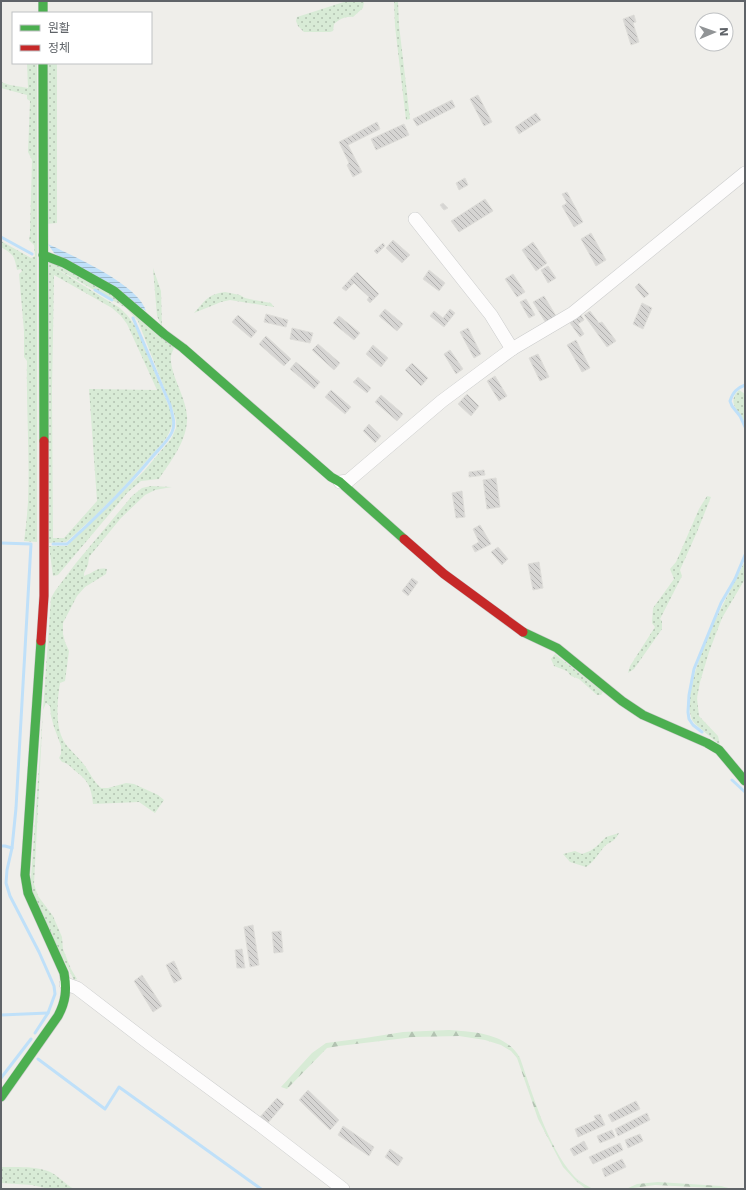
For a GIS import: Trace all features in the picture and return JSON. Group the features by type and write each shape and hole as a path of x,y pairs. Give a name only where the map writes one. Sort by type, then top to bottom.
{"street":[{"path":"43,1 43,12"},
{"path":"1,1097 58,1016 66,995 64,973 28,893 25,875 44,596 43,64"},
{"path":"340,482 348,481 442,401 512,349 573,313 745,173"},
{"path":"415,219 491,315 512,349"},
{"path":"43,255 64,263 114,291 164,334 183,348 331,477 340,482 444,574 520,630 557,648 622,701 644,716 700,740 719,750 745,781"},
{"path":"66,984 77,988 150,1044 260,1124 342,1189"}],"green space":[{"path":"347,1 364,1 363,8 353,17 345,17 336,22 334,24 333,31 304,32 298,26 296,21 297,17"},
{"path":"394,1 398,1 399,25 410,119 406,120 395,26"},
{"path":"27,64 37,64 37,542 24,541 28,502 29,467 27,361 24,357 24,331 19,274 22,271 21,269 17,270 13,256 1,247 1,241 31,258 35,256 34,245 29,240 32,160 28,152 30,101 27,99 27,95 1,88 1,82 28,88"},
{"path":"47,64 57,64 57,223 46,224"},
{"path":"49,259 113,294 174,347 171,356 171,363 185,405 187,422 186,430 180,445 159,479 141,481 128,492 58,575 53,576 49,546 67,546 144,471 171,439 176,428 176,421 138,321 126,308 52,266 120,308 127,315 136,327 169,407 172,415 172,425 162,444 99,512 66,542 48,543","holes":["54,275 112,308 127,324 157,390 89,389 97,501 64,538 53,538 52,390"]},
{"path":"153,268 161,291 162,327 157,316"},
{"path":"225,292 271,303 274,307 230,300 194,313 211,296"},
{"path":"739,390 745,394 745,423 734,403 735,395"},
{"path":"151,486 172,487 155,490 145,495 121,518 89,557 84,576 100,569 107,569 106,574 85,587 77,596 63,623 63,634 69,651 65,681 60,683 58,699 60,733 68,747 83,763 99,786 101,788 108,788 126,783 134,784 158,795 164,800 155,813 139,802 93,804 88,784 70,766 62,762 59,758 61,754 61,746 54,727 50,706 46,703 43,710 51,598 55,591 76,563 132,496 142,488"},
{"path":"707,496 711,497 680,570 682,576 660,619 662,621 662,629 634,669 628,673 630,666 655,627 652,623 653,608 674,579 670,569 676,562 699,509"},
{"path":"745,561 745,579 722,618 709,652 697,698 699,716 718,736 720,745 692,720 689,708 690,690 708,634"},
{"path":"555,654 603,692 601,695 597,695 579,679 571,676 567,671 554,666 551,659"},
{"path":"43,710 34,884 38,896 53,916 62,937 63,949 71,969 77,979 74,980 30,892"},
{"path":"619,833 615,839 606,845 594,860 586,867 570,862 563,854 575,851 582,854 590,851 606,837"},
{"path":"449,1030 489,1035 507,1043 514,1050 520,1058 548,1135 564,1163 575,1177 593,1189 586,1189 563,1167 538,1119 517,1058 511,1051 501,1045 485,1040 459,1036 414,1037 327,1048 287,1089 281,1087 312,1053 326,1043 403,1032"},
{"path":"1,1167 43,1169 55,1175 74,1189 49,1189 32,1185 1,1183"},
{"path":"658,1182 721,1186 732,1189 655,1185 626,1189 637,1184"}],"water":[{"path":"48,244 88,263 118,281 141,301 146,311 54,253"}],"building":[{"path":"634,15 636,22 633,23 639,42 631,45 623,19"},
{"path":"478,95 492,122 484,126 470,99"},
{"path":"452,100 455,107 417,126 413,119"},
{"path":"536,113 541,120 519,134 515,127"},
{"path":"377,122 380,129 348,145 362,172 353,177 347,165 349,163 339,142"},
{"path":"404,124 409,135 376,150 371,139"},
{"path":"465,178 468,185 459,190 456,183"},
{"path":"567,192 583,222 574,227 562,206 567,203 562,194"},
{"path":"485,199 493,211 459,232 451,221"},
{"path":"443,203 448,208 444,210 440,205"},
{"path":"591,233 606,260 596,266 581,239"},
{"path":"393,240 410,255 402,263 386,248"},
{"path":"533,242 547,263 536,271 522,250"},
{"path":"383,243 385,246 377,254 374,251"},
{"path":"548,266 556,278 548,283 541,270"},
{"path":"429,270 445,283 439,291 423,279"},
{"path":"357,272 379,294 370,303 367,300 369,297 354,283 346,291 342,288"},
{"path":"513,274 525,292 517,297 505,279"},
{"path":"639,283 649,294 644,298 635,287"},
{"path":"544,296 556,316 546,323 533,302"},
{"path":"526,299 535,315 529,318 520,302"},
{"path":"642,303 652,308 643,329 633,324"},
{"path":"385,309 403,324 397,331 379,316"},
{"path":"450,309 455,313 444,327 430,316 434,311 443,318"},
{"path":"590,311 599,323 602,322 616,341 607,347 584,315"},
{"path":"266,314 288,320 286,327 264,322"},
{"path":"238,315 257,331 251,338 232,322"},
{"path":"581,315 584,320 578,324 584,334 580,337 570,323"},
{"path":"339,316 360,333 354,340 333,323"},
{"path":"292,328 313,333 310,343 290,339"},
{"path":"468,328 481,354 474,358 460,332"},
{"path":"266,336 291,359 284,366 259,344"},
{"path":"576,340 590,368 582,372 567,345"},
{"path":"318,344 340,363 334,370 312,350"},
{"path":"373,345 388,358 381,367 366,354"},
{"path":"450,350 463,369 456,374 444,354"},
{"path":"538,354 549,377 540,381 529,358"},
{"path":"296,362 320,382 314,389 290,369"},
{"path":"412,363 428,378 421,386 405,370"},
{"path":"495,376 507,396 499,401 487,381"},
{"path":"358,377 371,388 367,393 353,382"},
{"path":"331,390 351,407 345,414 325,397"},
{"path":"467,394 479,406 471,416 458,404"},
{"path":"381,395 403,414 397,421 375,402"},
{"path":"369,424 381,436 375,443 363,431"},
{"path":"484,470 485,475 469,477 469,472"},
{"path":"496,478 500,507 487,509 483,480"},
{"path":"462,491 465,517 456,518 452,493"},
{"path":"480,525 491,544 475,552 472,546 479,542 473,529"},
{"path":"498,547 508,559 502,565 491,552"},
{"path":"539,562 543,588 533,590 528,564"},
{"path":"412,578 418,582 408,596 402,591"},
{"path":"253,925 259,965 250,967 244,927"},
{"path":"281,931 283,952 274,953 272,932"},
{"path":"242,949 245,968 237,968 235,950"},
{"path":"174,961 182,979 174,983 166,965"},
{"path":"142,975 162,1006 153,1012 134,981"},
{"path":"308,1090 339,1120 330,1130 299,1100"},
{"path":"277,1098 284,1104 267,1124 260,1117"},
{"path":"636,1101 640,1109 612,1122 608,1115"},
{"path":"647,1113 650,1120 618,1136 615,1129"},
{"path":"600,1114 605,1125 578,1137 575,1129 596,1120 594,1116"},
{"path":"343,1126 374,1147 369,1156 338,1135"},
{"path":"612,1130 615,1137 600,1143 597,1136"},
{"path":"640,1134 643,1141 628,1148 625,1140"},
{"path":"584,1141 588,1149 574,1156 570,1149"},
{"path":"620,1143 623,1150 593,1164 589,1157"},
{"path":"390,1149 403,1158 398,1166 385,1157"},
{"path":"622,1159 626,1167 605,1177 602,1169"}],"waterway":[{"path":"1,237 32,254"},
{"path":"95,290 112,300"},
{"path":"53,544 67,544 112,502 166,442 172,432 174,422 170,405 133,318"},
{"path":"745,385 732,395 730,401 745,427"},
{"path":"1,543 31,544 16,808 12,848 7,870 6,883 10,896 39,952 54,986 55,994 48,1013 35,1033"},
{"path":"702,732 693,725 689,719 688,712 689,695 694,669 721,603 735,579 745,555"},
{"path":"732,780 745,792"},
{"path":"1,846 12,848"},
{"path":"1,1015 48,1013"},
{"path":"1,1078 31,1039"},
{"path":"38,1059 105,1109 119,1087 261,1189"}],"traffic: fast":[{"path":"43,1 43,12"},
{"path":"43,64 44,441"},
{"path":"43,255 64,263 114,291 164,334 183,348 331,477 340,482 404,539"},
{"path":"523,632 557,648 622,701 643,715 707,743 719,750 745,781"},
{"path":"1,1097 58,1016 63,1005 65,995 64,973 28,893 25,875 41,641"}],"traffic: jam":[{"path":"41,641 44,596 44,441"},
{"path":"404,539 444,574 523,632"}]}
